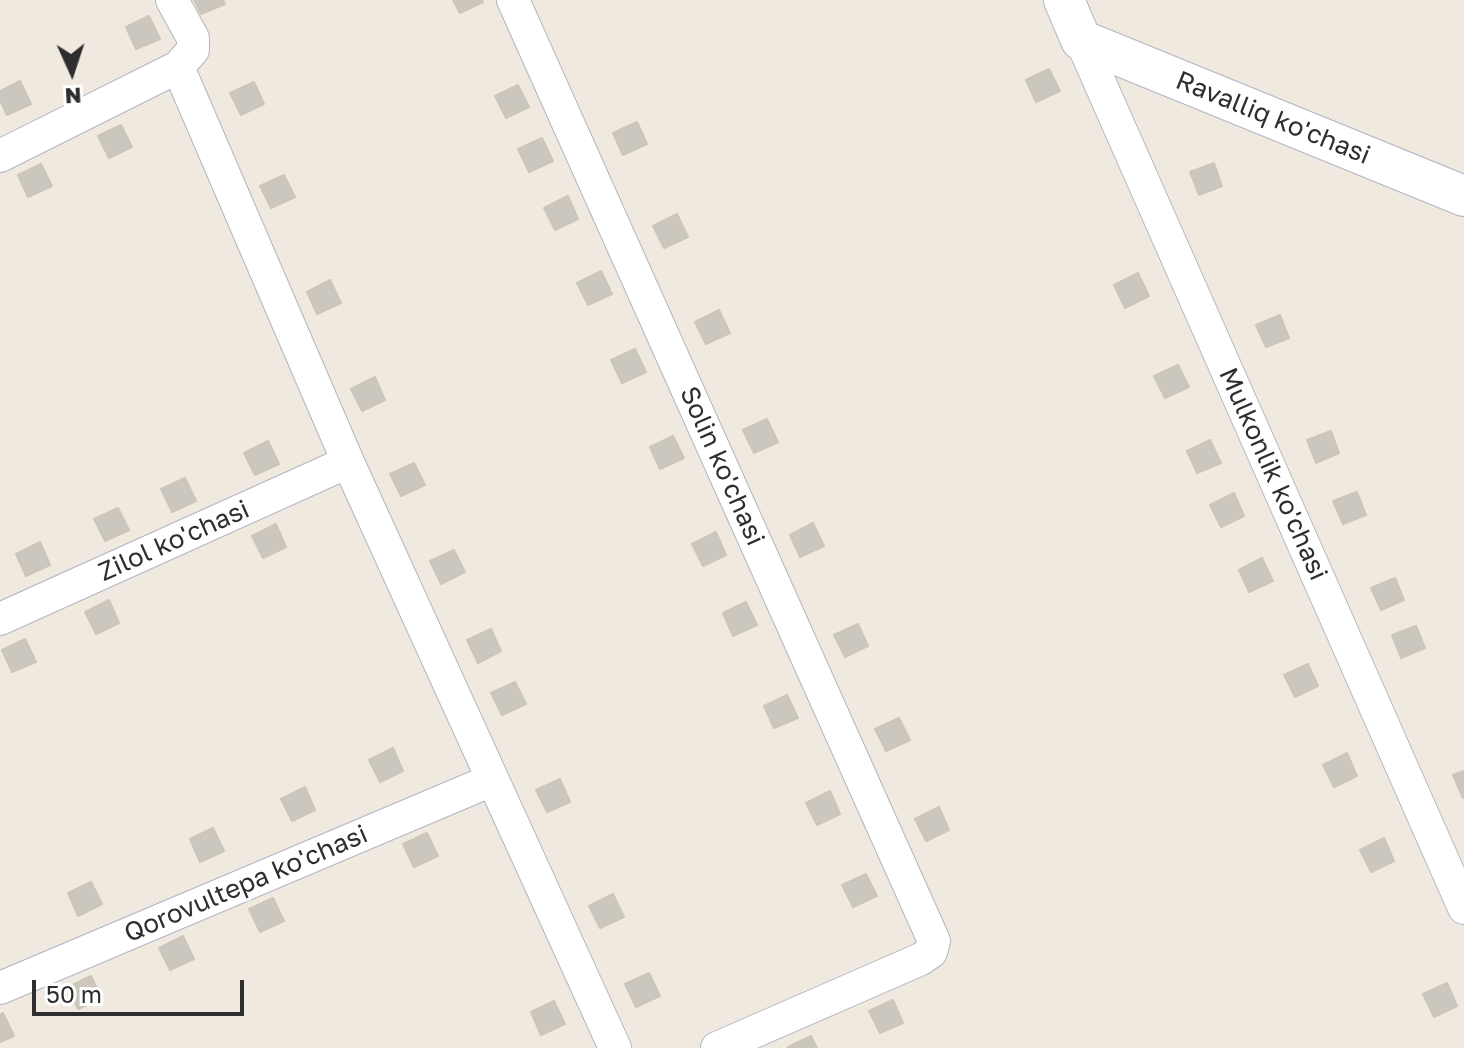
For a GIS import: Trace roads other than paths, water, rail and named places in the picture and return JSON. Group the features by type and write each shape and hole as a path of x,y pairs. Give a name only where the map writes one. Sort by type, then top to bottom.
{"street":[{"path":"0,156 178,67 193,50 193,38 172,0"},
{"name":"Solin ko'chasi","path":"513,0 934,941 931,952 921,959 717,1048"},
{"path":"1064,0 1081,40"},
{"name":"Ravalliq ko'chasi","path":"1081,40 1464,196"},
{"name":"Mulkonlik ko'chasi","path":"1081,40 1464,908"},
{"path":"178,67 348,462 615,1048"},
{"name":"Zilol ko'chasi","path":"0,619 348,462"},
{"name":"Qorovultepa ko'chasi","path":"0,988 492,780"}]}
